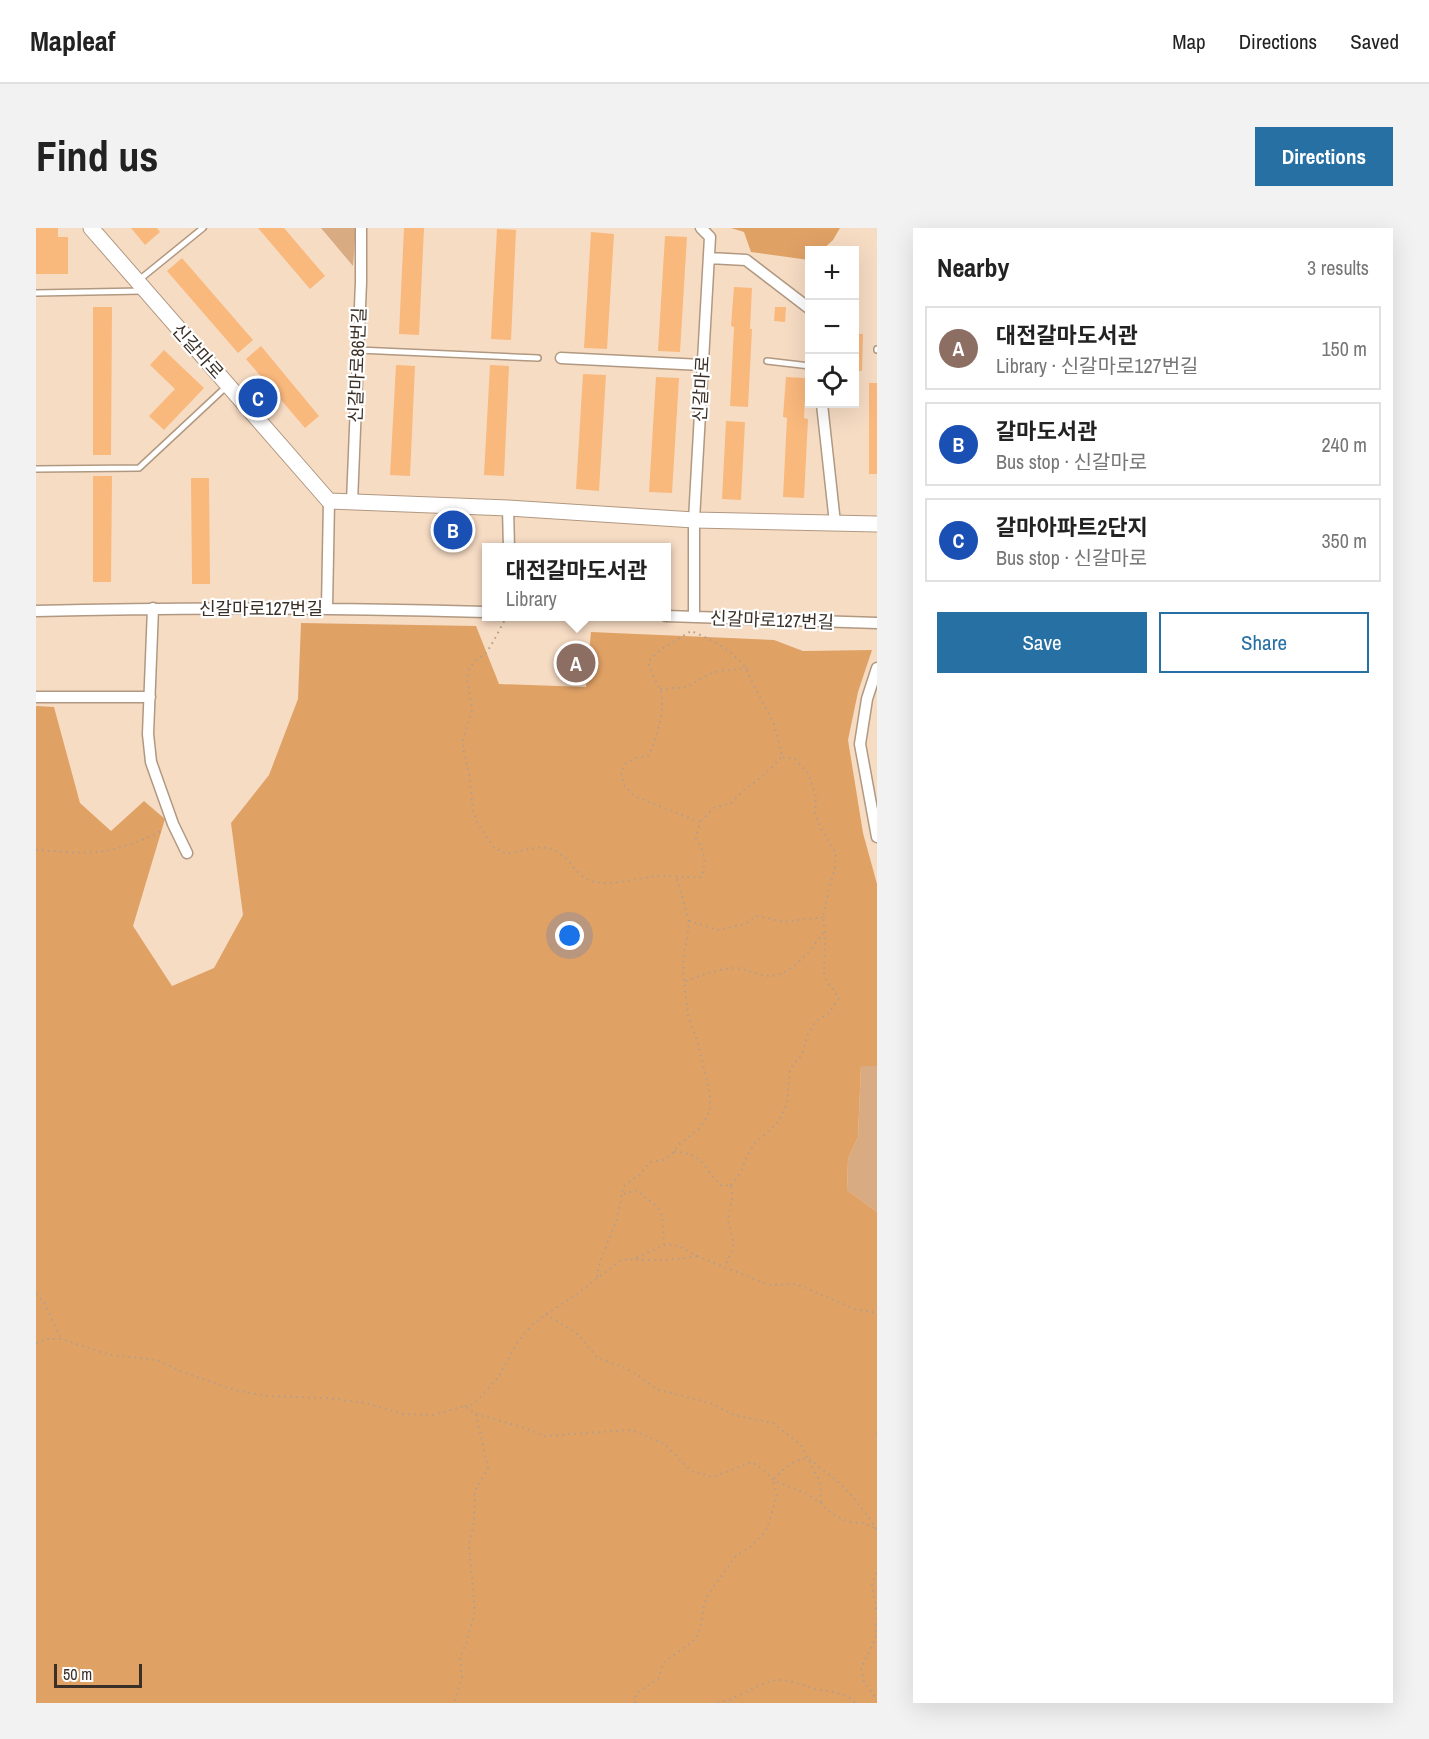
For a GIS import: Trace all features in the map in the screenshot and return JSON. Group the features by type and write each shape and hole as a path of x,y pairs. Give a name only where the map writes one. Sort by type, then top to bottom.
{"street":[{"name":"신갈마로","path":"91,228 329,501"},
{"name":"신갈마로86번길","path":"352,502 361,228"},
{"name":"신갈마로","path":"694,617 693,520 710,237 701,228"},
{"path":"709,258 746,260 805,305"},
{"path":"561,358 702,365"},
{"path":"822,408 835,524"},
{"path":"327,608 329,501 508,508 693,520 877,524"},
{"path":"508,508 508,543"},
{"path":"153,608 148,734 151,762 173,824 187,853"},
{"name":"신갈마로127번길","path":"36,611 327,608 482,612"},
{"name":"신갈마로127번길","path":"671,616 877,624"},
{"path":"877,668 867,699 860,744 877,837"},
{"path":"36,697 150,697"}],"lane":[{"path":"36,293 141,286 203,228"},
{"path":"358,350 538,358"},
{"path":"767,361 805,365"},
{"path":"36,469 139,468 229,384"}],"path":[{"path":"504,621 490,648 469,669 467,678 472,710 463,740 473,811 478,824 494,848 507,854 537,846 547,847 561,854 576,871 590,881 606,883 676,876 702,878 704,851 696,838 700,822 714,808 731,803 782,757"},
{"path":"700,822 634,796 624,785 621,772 626,763 648,756 653,746 662,700 660,689 648,662 660,650 691,631 708,638 747,668 774,724 782,757"},
{"path":"660,689 687,687 709,674 747,668"},
{"path":"725,1267 734,1245 728,1220 732,1185 755,1143 778,1122 787,1104 790,1069 802,1054 807,1036 816,1021 828,1014 839,998 824,977 824,917 836,853 821,829 815,813 816,796 808,773 795,759 782,757"},
{"path":"36,850 98,852 155,835 173,824"},
{"path":"597,1279 599,1264 616,1222 623,1187 640,1175 650,1162 663,1160 674,1152 678,1145 701,1127 710,1111 710,1094 698,1043 688,1015 683,970 689,921 676,876"},
{"path":"689,921 718,930 745,924 756,916 784,922 824,917"},
{"path":"686,981 702,975 737,968 768,976 779,975 806,955 825,931"},
{"path":"674,1152 688,1152 710,1170 715,1180 722,1186 732,1185"},
{"path":"622,1194 638,1190 643,1197 657,1207 663,1221 664,1245"},
{"path":"36,1343 46,1339 61,1340 110,1355 157,1360 234,1390 267,1396 326,1398 366,1404 403,1414 433,1415 474,1404 499,1376 517,1343 530,1327 621,1260 634,1258 664,1245 679,1246 697,1256 769,1285 796,1284 855,1309 877,1313"},
{"path":"634,1258 676,1260 697,1256"},
{"path":"36,1294 44,1302 61,1340"},
{"path":"546,1314 579,1335 597,1358 637,1374 656,1389 710,1403 734,1415 774,1423 801,1445 820,1482 821,1503"},
{"path":"465,1406 476,1414 545,1436 631,1430 665,1444 691,1471 713,1477 752,1462 774,1480 805,1493 821,1503 831,1514 849,1522 864,1523 876,1528"},
{"path":"454,1703 462,1677 460,1657 475,1611 469,1545 474,1523 475,1491 488,1468 476,1414"},
{"path":"635,1703 636,1693 658,1679 663,1663 696,1639 708,1594 736,1556 750,1547 766,1531 777,1496 774,1480 780,1471 801,1460 809,1459 833,1476 857,1500 876,1528"},
{"path":"877,1573 872,1585 877,1614"},
{"path":"877,1618 875,1640 861,1668 864,1682 877,1700"},
{"path":"718,1703 780,1680 836,1693 852,1699 855,1703"}],"shaded area":[{"path":"321,228 356,228 353,266"},
{"path":"731,228 840,228 826,246 805,246 805,259 751,252 744,232"},
{"path":"301,623 476,626 499,684 586,687 591,632 774,640 803,651 872,650 858,692 848,740 863,833 877,884 877,1066 861,1066 858,1137 848,1159 847,1190 877,1212 877,1703 36,1703 36,706 54,707 80,803 111,831 144,801 165,819 133,926 172,986 214,968 243,915 231,823 269,775 298,699"},
{"path":"861,1066 877,1066 877,1212 847,1190 848,1159 858,1137"}],"building":[{"path":"36,228 58,228 58,237 68,237 68,274 36,274"},
{"path":"131,228 157,228 160,232 145,245"},
{"path":"258,228 284,228 325,276 310,289"},
{"path":"404,228 424,228 419,335 399,334"},
{"path":"497,229 516,230 511,340 491,339"},
{"path":"591,232 614,234 607,349 584,348"},
{"path":"665,236 687,237 680,352 658,351"},
{"path":"182,258 253,340 238,353 167,271"},
{"path":"734,287 752,288 748,407 730,406"},
{"path":"93,307 112,307 111,455 93,455"},
{"path":"775,307 786,307 785,322 774,321"},
{"path":"859,334 863,334 862,371 859,371"},
{"path":"261,346 319,416 305,428 246,359"},
{"path":"164,350 204,388 164,430 149,416 175,389 150,365"},
{"path":"396,365 415,366 410,476 390,475"},
{"path":"490,365 509,366 504,476 484,475"},
{"path":"583,374 606,375 599,491 576,489"},
{"path":"656,377 679,378 672,493 649,492"},
{"path":"786,377 805,378 804,418 808,419 804,498 783,497 787,418 783,417"},
{"path":"869,383 877,383 877,474 869,474"},
{"path":"726,421 745,422 741,500 722,499"},
{"path":"93,476 112,476 111,582 93,582"},
{"path":"191,478 209,478 210,584 192,584"}],"place":[{"name":"갈마아파트2단지","path":"258,398"},
{"name":"갈마도서관","path":"453,530"},
{"name":"대전갈마도서관","path":"576,663"}]}
